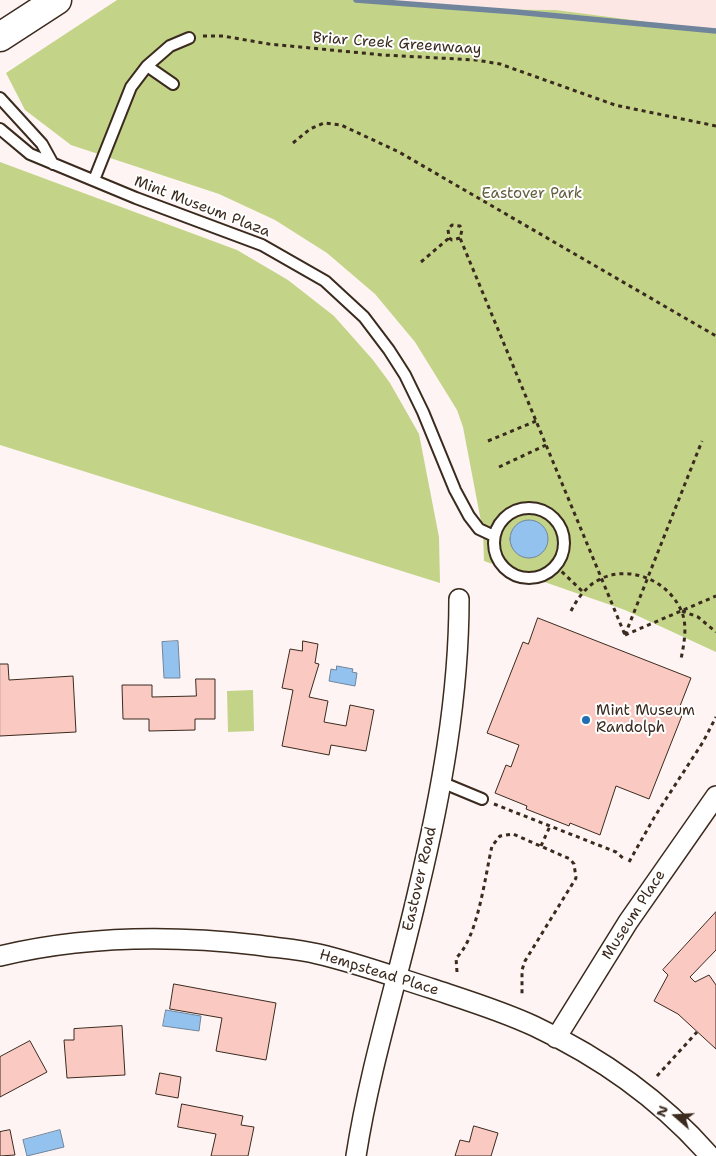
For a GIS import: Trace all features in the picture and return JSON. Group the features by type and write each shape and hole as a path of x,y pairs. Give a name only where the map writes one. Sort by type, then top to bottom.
{"main road":[{"path":"0,37 57,0"}],"street":[{"name":"Eastover Road","path":"356,1156 380,1038 418,891 441,782 458,655 458,598"},
{"name":"Museum Place","path":"556,1038 628,922 716,796"},
{"name":"Hempstead Place","path":"0,956 82,943 149,939 216,940 318,954 396,977 533,1026 612,1070 652,1099 710,1156"}],"lane":[{"path":"94,180 131,87 147,66 170,46 189,38"},
{"path":"147,66 173,84"},
{"path":"0,98 42,144 53,164"},
{"name":"Mint Museum Plaza","path":"0,129 30,154 136,198 262,245 325,281 348,301 389,350 405,375 423,412 455,490 469,516 479,529 494,536"},
{"path":"522,508 536,508 549,514 559,523 564,536 564,550 556,566 549,573 536,578 522,578 509,573 500,563 497,556 494,536 500,523 522,508"},
{"path":"441,782 482,799"}],"path":[{"name":"Briar Creek Greenwaay","path":"189,38 224,36 301,48 476,60 500,64 615,105 716,126"},
{"path":"294,144 310,129 324,123 341,125 399,152 716,336"},
{"path":"449,238 448,230 455,224 462,230 460,238 626,635"},
{"path":"449,238 452,240 460,238"},
{"path":"421,262 449,238"},
{"path":"488,441 536,421"},
{"path":"626,635 702,441"},
{"path":"500,467 546,445"},
{"path":"556,566 583,592"},
{"path":"571,611 583,592 602,578 625,574 648,578 667,591 681,610 685,627 681,659"},
{"path":"626,635 716,596"},
{"path":"681,610 698,617 716,632"},
{"path":"630,862 655,816 703,742 716,717"},
{"path":"482,799 616,852 624,859"},
{"path":"541,846 550,826"},
{"path":"457,972 456,958 465,950 472,936 495,841 500,836 513,834 570,859 574,864 576,878 525,961 522,970 522,997"},
{"path":"657,1076 697,1032"}],"shaded area":[{"path":"390,0 716,0 716,31 556,10 447,9"}],"green space":[{"name":"Eastover Park","path":"117,0 390,0 447,9 556,10 716,31 716,652 625,610 484,561 483,532 463,427 457,410 415,342 375,294 327,253 275,220 219,194 71,145 25,110 6,73"},
{"path":"0,162 237,250 288,280 334,316 373,360 390,383 419,434 439,537 440,583 0,445"},
{"path":"253,690 254,731 228,732 227,691"}],"water":[{"path":"529,520 542,526 548,539 542,552 529,558 516,552 510,539 516,526"},
{"path":"178,641 180,678 164,678 162,642"},
{"path":"337,666 353,669 352,672 357,673 355,686 329,681 331,669 336,670"},
{"path":"166,1010 201,1016 199,1031 163,1026"},
{"path":"60,1130 64,1147 27,1156 23,1140"}],"building":[{"name":"Mint Museum Randolph","path":"538,618 691,678 680,706 685,708 649,799 616,786 600,835 570,823 569,826 526,809 527,806 495,793 506,765 511,767 519,745 487,733 523,642 528,644"},
{"path":"303,641 318,644 315,663 319,664 309,697 328,701 324,722 346,726 350,705 374,710 366,751 331,745 329,755 282,746 293,690 282,688 290,649 302,651"},
{"path":"0,664 8,664 9,680 73,676 76,732 0,736"},
{"path":"196,679 215,679 215,719 195,719 195,730 149,731 149,719 123,719 122,685 152,685 152,697 196,696"},
{"path":"716,912 716,950 690,977 695,982 709,975 716,985 716,1049 678,1014 654,1001 668,975 663,970"},
{"path":"174,984 276,1003 266,1060 216,1051 222,1018 170,1009"},
{"path":"122,1026 125,1075 67,1078 64,1040 74,1040 74,1029"},
{"path":"30,1041 47,1072 0,1097 0,1057"},
{"path":"160,1073 181,1077 178,1098 156,1094"},
{"path":"182,1104 243,1116 241,1125 254,1127 248,1156 211,1156 216,1134 178,1127"},
{"path":"474,1126 498,1133 491,1156 455,1156 460,1140 469,1142"},
{"path":"10,1130 15,1155 0,1156 0,1132"}],"waterway":[{"path":"356,0 516,12 716,31"}],"place":[{"name":"Mint Museum Randolph","path":"586,720"}]}
